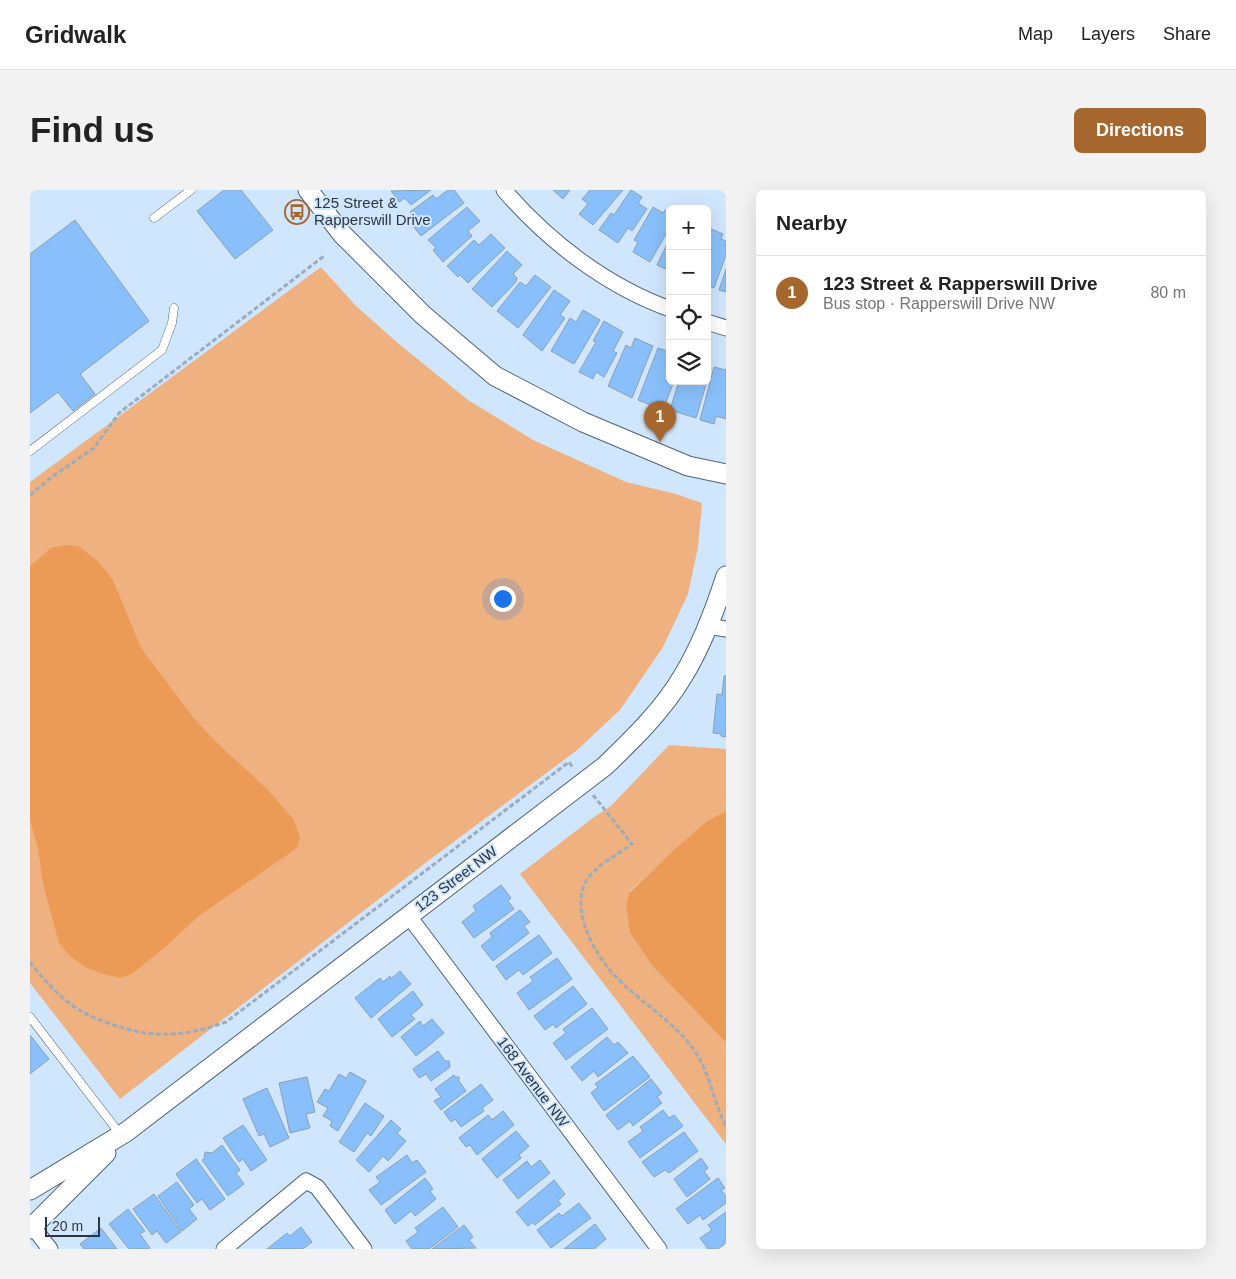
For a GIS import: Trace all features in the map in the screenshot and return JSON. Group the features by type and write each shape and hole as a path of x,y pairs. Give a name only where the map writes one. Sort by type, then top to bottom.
{"street":[{"path":"308,190 342,234 423,315 495,376 583,422 688,466 726,474"},
{"path":"504,190 536,224 574,256 615,283 666,308"},
{"path":"711,323 726,328"},
{"name":"123 Street NW","path":"30,1190 124,1134 584,783 632,740 654,716 717,627 726,576"},
{"name":"168 Avenue NW","path":"408,916 659,1249"},
{"name":"123 Street NW","path":"31,1226 124,1134"},
{"path":"224,1249 306,1181 317,1187 364,1249"},
{"path":"31,1226 50,1249"}],"lane":[{"path":"154,218 191,190"},
{"path":"30,451 162,350 172,323 174,308"},
{"path":"30,1017 124,1134"}],"path":[{"path":"30,495 53,476 94,448 119,413 324,256"},
{"path":"30,962 45,981 72,1006 95,1018 140,1033 176,1035 203,1030 226,1022 569,762 632,844 593,873 586,882 580,907 583,922 590,939 617,978 692,1046 703,1064 726,1126"}],"shaded area":[{"path":"321,267 356,306 468,400 533,440 626,482 676,494 702,503 698,547 688,594 663,647 620,710 576,751 428,861 120,1099 30,983 30,482"},
{"path":"65,545 78,546 98,561 113,580 141,648 192,716 214,740 267,789 294,820 300,838 297,847 287,855 200,915 132,974 120,978 83,966 70,956 59,943 43,884 38,848 30,820 30,566 51,548"},
{"path":"669,745 726,749 726,811 707,821 630,891 630,933 653,967 726,1043 726,1144 520,874 611,806"},
{"path":"726,811 726,1043 653,967 630,933 626,904 630,892 675,849 707,821"}],"building":[{"path":"224,190 241,190 273,230 235,259 197,211"},
{"path":"431,190 411,205 405,198 399,202 391,191"},
{"path":"448,190 454,190 464,203 421,236 412,225 417,221 410,212 433,195 436,199"},
{"path":"553,190 570,190 563,199"},
{"path":"590,190 623,190 593,225 579,214 588,204 582,199"},
{"path":"631,190 642,197 638,203 647,209 632,231 628,228 618,243 599,230 611,213 614,215"},
{"path":"467,207 480,221 468,231 472,236 443,262 433,250 436,248 428,240"},
{"path":"653,207 663,213 666,211 666,234 650,262 633,252 638,242 634,240"},
{"path":"75,220 149,321 80,374 95,394 73,411 58,392 30,413 30,254"},
{"path":"711,229 723,234 721,239 726,241 726,255 714,288 711,287"},
{"path":"491,234 505,248 468,283 460,275 458,277 447,266 474,240 479,245"},
{"path":"666,246 666,269 657,265"},
{"path":"507,251 522,265 513,274 517,278 516,282 492,307 472,289"},
{"path":"726,269 726,292 719,290"},
{"path":"535,275 551,287 518,328 497,311 520,282 526,286"},
{"path":"554,290 570,301 560,315 565,318 542,351 523,335"},
{"path":"583,310 600,320 574,364 551,351 570,318 576,322"},
{"path":"604,321 623,332 613,351 617,353 604,377 596,372 593,379 579,372 596,342 593,341"},
{"path":"635,338 653,346 632,398 608,386 626,345 631,348"},
{"path":"658,348 666,351 666,385 672,385 663,410 638,400"},
{"path":"714,367 726,370 726,419 716,416 714,424 700,420 709,385 711,385"},
{"path":"678,385 706,385 696,418 670,410"},
{"path":"724,676 726,676 726,737 713,733 717,694 722,695"},
{"path":"501,885 511,898 508,901 514,909 474,938 462,922 476,911 473,906"},
{"path":"520,910 530,922 524,926 529,933 493,961 481,946 492,937 490,933"},
{"path":"539,935 552,953 523,975 519,970 506,980 496,966"},
{"path":"557,958 572,979 529,1010 517,993 533,981 530,977"},
{"path":"400,971 411,984 371,1018 355,998 380,978 383,982 390,976 391,979"},
{"path":"573,986 587,1004 556,1028 553,1024 545,1030 534,1016"},
{"path":"413,991 423,1005 411,1015 415,1019 392,1037 378,1019"},
{"path":"592,1008 608,1029 566,1060 553,1043 566,1033 563,1029"},
{"path":"432,1019 444,1033 416,1056 401,1037 420,1021 423,1026"},
{"path":"30,1035 49,1059 30,1074"},
{"path":"607,1037 614,1045 618,1042 628,1053 598,1077 594,1071 582,1081 571,1067"},
{"path":"438,1051 445,1061 449,1061 450,1067 431,1081 426,1074 419,1078 413,1069"},
{"path":"633,1056 650,1077 604,1111 591,1093 598,1087 595,1084"},
{"path":"350,1072 366,1081 338,1131 330,1126 332,1121 323,1116 328,1108 317,1102 325,1089 329,1091 339,1074 346,1078"},
{"path":"454,1075 459,1077 459,1081 466,1091 441,1110 434,1101 441,1097 435,1089"},
{"path":"307,1077 315,1112 306,1114 310,1128 290,1133 279,1083"},
{"path":"651,1079 662,1093 657,1097 662,1103 633,1126 630,1121 618,1130 606,1115"},
{"path":"481,1084 493,1100 482,1108 484,1111 461,1127 455,1119 451,1122 444,1112"},
{"path":"267,1088 289,1138 270,1147 264,1134 259,1136 243,1099"},
{"path":"365,1103 384,1116 371,1136 367,1133 354,1152 339,1142"},
{"path":"663,1110 669,1118 674,1115 683,1126 640,1158 628,1142 643,1131 640,1127"},
{"path":"503,1111 514,1125 477,1155 470,1145 466,1147 459,1138 488,1115 492,1120"},
{"path":"391,1120 401,1129 397,1133 406,1141 388,1161 383,1156 369,1172 356,1160"},
{"path":"243,1125 267,1160 251,1171 243,1159 239,1162 223,1138"},
{"path":"516,1131 529,1146 519,1155 521,1158 497,1178 482,1159"},
{"path":"684,1132 698,1151 669,1173 665,1170 654,1177 642,1162"},
{"path":"222,1145 240,1170 236,1173 244,1184 228,1196 202,1160 204,1159 205,1152 212,1153"},
{"path":"407,1155 412,1163 417,1160 426,1172 381,1205 369,1190 380,1182 376,1177"},
{"path":"701,1158 708,1168 704,1171 710,1179 687,1197 674,1179"},
{"path":"196,1159 225,1199 210,1210 202,1199 197,1203 176,1174"},
{"path":"540,1160 550,1173 518,1199 503,1180 527,1161 531,1167"},
{"path":"425,1178 433,1189 430,1191 436,1199 415,1216 411,1211 395,1224 385,1210"},
{"path":"718,1178 725,1188 721,1190 726,1196 726,1203 703,1220 700,1215 688,1224 676,1209"},
{"path":"554,1180 565,1194 558,1201 561,1204 535,1225 533,1222 528,1226 516,1212"},
{"path":"177,1182 194,1205 189,1209 197,1219 182,1231 158,1196"},
{"path":"154,1194 181,1232 166,1243 157,1231 152,1235 133,1209"},
{"path":"579,1203 591,1218 551,1248 537,1230 559,1213 562,1216"},
{"path":"443,1207 458,1227 429,1249 412,1249 406,1241 418,1232 415,1228"},
{"path":"128,1209 145,1231 140,1234 150,1248 129,1249 109,1224"},
{"path":"726,1212 726,1243 718,1249 708,1249 700,1238 712,1230 708,1225"},
{"path":"595,1224 606,1239 594,1249 564,1249"},
{"path":"464,1225 473,1237 469,1240 476,1248 432,1249"},
{"path":"301,1227 312,1242 303,1249 267,1249 287,1233 290,1236"},
{"path":"101,1228 117,1249 84,1249 80,1244"}],"place":[{"name":"125 Street & Rapperswill Drive","path":"297,212"},
{"name":"123 Street & Rapperswill Drive","path":"660,442"}]}
